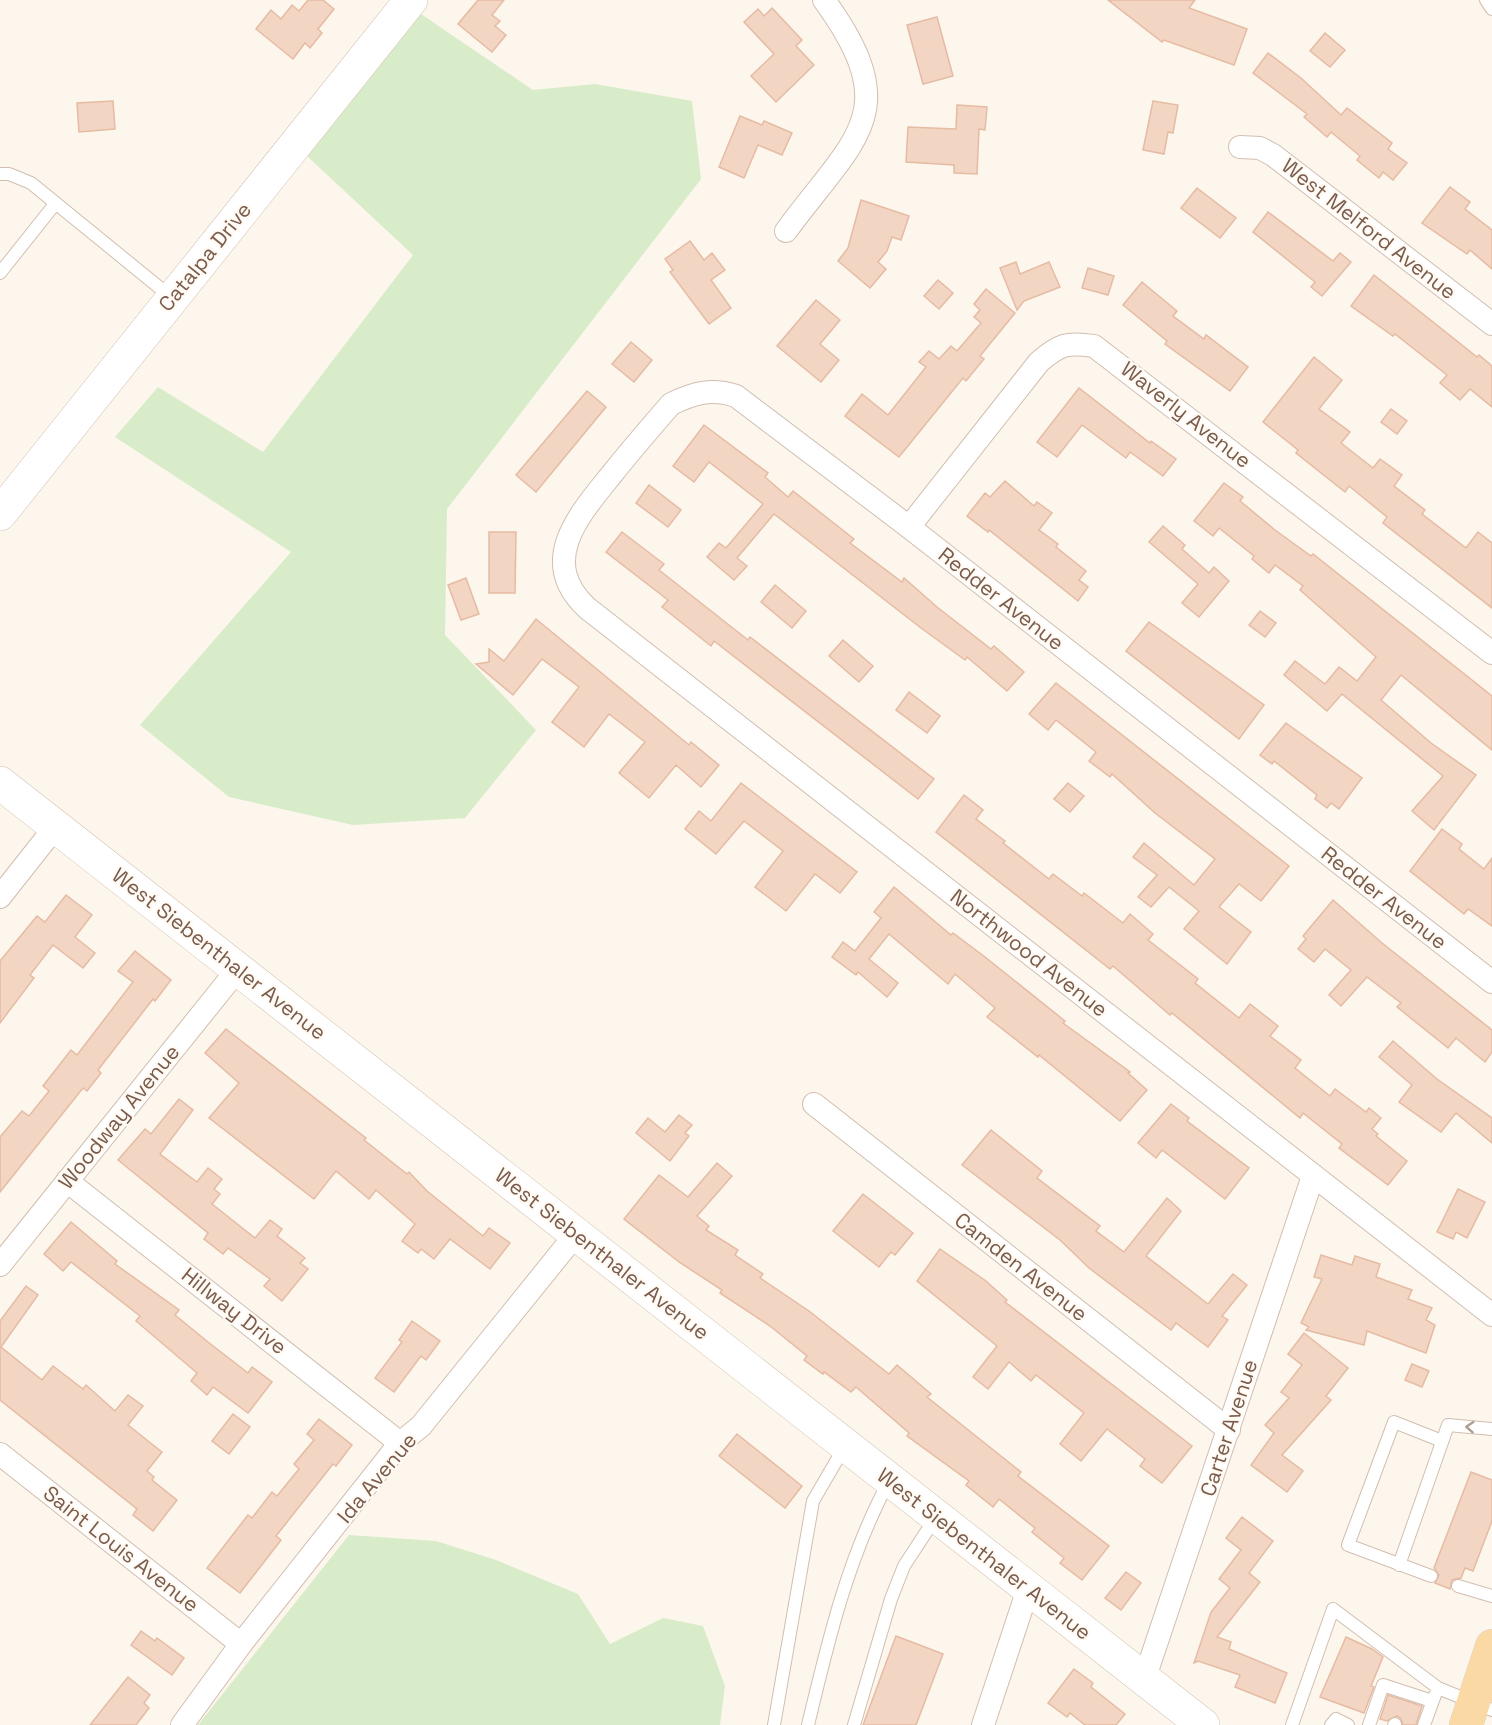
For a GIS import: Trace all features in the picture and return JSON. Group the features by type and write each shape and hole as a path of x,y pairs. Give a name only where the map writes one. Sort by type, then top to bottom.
{"main road":[{"name":"Catalpa Drive","path":"0,514 411,0"},
{"name":"West Siebenthaler Avenue","path":"0,783 1203,1725"},
{"path":"1477,1713 1492,1646"}],"street":[{"path":"786,231 849,152 864,116 866,98 862,64 842,25 824,0"},
{"name":"West Melford Avenue","path":"1240,147 1260,148 1273,155 1492,324"},
{"name":"Waverly Avenue","path":"909,527 1039,362 1062,345 1073,342 1094,346 1492,653"},
{"name":"Redder Avenue","path":"569,586 564,555 572,526 671,404 694,392 724,392 745,400 1492,982"},
{"name":"Northwood Avenue","path":"569,586 587,608 1492,1316"},
{"path":"0,897 56,826"},
{"name":"Woodway Avenue","path":"0,1265 238,969"},
{"name":"Camden Avenue","path":"814,1104 1229,1430"},
{"name":"Carter Avenue","path":"1144,1680 1313,1176"},
{"name":"Hillway Drive","path":"67,1181 400,1443"},
{"name":"Ida Avenue","path":"182,1725 241,1644 400,1443 421,1426 576,1234"},
{"name":"Saint Louis Avenue","path":"0,1455 241,1644"},
{"path":"983,1725 1028,1588"}],"lane":[{"path":"1486,0 1492,9"},
{"path":"0,174 9,174 31,183 172,297"},
{"path":"0,273 55,204"},
{"path":"1431,1576 1348,1545 1394,1422 1442,1441"},
{"path":"1399,1565 1448,1425 1492,1429"},
{"path":"774,1725 813,1501 846,1445"},
{"path":"808,1725 843,1590 869,1518 890,1479"},
{"path":"854,1725 891,1599 904,1566 936,1516"},
{"path":"1458,1586 1492,1596"},
{"path":"1292,1725 1333,1609 1438,1688 1477,1713"},
{"path":"1369,1725 1383,1685 1405,1695 1432,1701"},
{"path":"1424,1725 1438,1688"},
{"path":"1331,1725 1336,1719 1348,1725"}],"green space":[{"path":"418,12 533,90 595,84 692,101 701,179 447,509 445,635 536,730 465,818 353,825 229,797 140,725 291,552 115,437 158,387 263,452 413,255 307,156"},
{"path":"349,1535 436,1541 496,1560 578,1594 610,1644 663,1618 703,1626 725,1686 720,1725 198,1725"}],"building":[{"path":"308,0 323,0 334,9 318,29 322,33 310,48 305,43 293,59 256,29 271,10 281,19 292,5 299,11"},
{"path":"478,0 504,0 492,15 500,21 495,26 506,35 492,52 458,24"},
{"path":"1108,0 1195,0 1189,8 1247,29 1234,65 1164,40 1162,42"},
{"path":"772,8 802,40 796,46 814,65 776,102 751,76 774,54 744,22 758,9 764,16"},
{"path":"937,17 953,76 923,84 907,25"},
{"path":"1325,33 1345,50 1330,67 1310,51"},
{"path":"1268,53 1301,78 1341,115 1347,108 1392,143 1388,149 1407,163 1393,180 1383,172 1379,178 1357,160 1360,156 1331,132 1327,137 1304,117 1307,114 1253,73"},
{"path":"113,101 115,129 79,132 77,103"},
{"path":"1153,101 1178,105 1173,133 1168,132 1164,154 1143,150"},
{"path":"957,105 987,107 985,130 979,129 977,174 954,173 954,165 906,162 908,127 956,129"},
{"path":"740,116 762,125 764,121 792,133 782,155 758,145 744,178 719,167"},
{"path":"1450,187 1470,202 1465,209 1492,230 1492,269 1470,250 1467,254 1422,223"},
{"path":"1197,188 1236,218 1220,238 1181,208"},
{"path":"861,200 909,216 901,240 892,237 887,251 878,262 886,269 870,288 838,261 848,248"},
{"path":"1268,212 1333,261 1340,253 1351,262 1322,296 1311,287 1315,282 1253,232"},
{"path":"690,241 704,260 712,253 725,270 711,280 731,308 709,324 670,272 673,270 665,259"},
{"path":"1016,262 1020,274 1049,262 1060,287 1024,301 1017,310 1000,268"},
{"path":"1088,268 1114,276 1108,295 1082,288"},
{"path":"1374,275 1477,357 1479,355 1492,366 1492,407 1470,389 1460,400 1440,383 1447,375 1395,334 1393,336 1351,306"},
{"path":"938,280 953,293 939,309 924,296"},
{"path":"1142,282 1177,311 1173,316 1204,339 1206,335 1248,367 1230,391 1165,344 1167,341 1123,305"},
{"path":"986,289 1015,313 980,356 984,359 966,381 963,378 899,457 845,416 862,394 888,415 926,367 919,362 929,351 939,359 951,346 957,351 981,323 974,317 980,310 974,304"},
{"path":"816,300 840,320 820,344 839,360 821,382 777,346"},
{"path":"631,342 652,360 634,382 612,364"},
{"path":"1314,357 1342,380 1319,409 1350,432 1341,443 1373,468 1380,459 1402,475 1394,486 1425,510 1422,514 1466,548 1478,532 1492,543 1492,608 1383,523 1387,517 1349,486 1345,492 1296,453 1298,450 1263,422"},
{"path":"1079,388 1150,443 1151,441 1176,459 1163,476 1130,452 1126,458 1082,425 1057,457 1037,442"},
{"path":"587,391 606,407 536,492 516,475"},
{"path":"1391,409 1407,421 1397,434 1381,422"},
{"path":"704,425 768,473 765,477 788,497 793,491 854,539 850,543 902,582 904,578 937,607 991,649 994,646 1024,672 1007,691 967,657 965,660 921,628 774,514 737,558 747,566 734,580 707,557 719,543 726,548 763,504 709,462 694,482 673,466"},
{"path":"1005,481 1034,506 1037,502 1052,513 1039,530 1058,544 1056,547 1086,571 1079,580 1088,587 1078,601 989,530 988,532 967,516 985,493 990,497"},
{"path":"1224,483 1243,497 1240,501 1275,530 1311,556 1313,554 1492,696 1492,750 1401,675 1381,700 1431,743 1476,775 1434,830 1412,811 1443,776 1342,694 1327,711 1284,675 1295,661 1325,684 1339,667 1357,681 1376,657 1300,590 1303,586 1275,565 1269,573 1252,559 1254,556 1219,528 1213,536 1194,521"},
{"path":"649,485 681,510 668,527 636,503"},
{"path":"1163,526 1185,545 1182,549 1209,573 1214,567 1229,581 1199,617 1182,603 1198,584 1149,542"},
{"path":"489,532 516,532 515,593 489,593"},
{"path":"622,532 664,564 659,570 748,640 750,637 934,779 918,799 714,641 711,646 662,607 668,600 606,552"},
{"path":"466,578 479,614 461,620 448,585"},
{"path":"775,585 806,611 792,628 761,602"},
{"path":"1260,611 1276,623 1265,637 1249,625"},
{"path":"536,619 689,745 691,742 719,765 701,787 676,765 649,798 619,773 645,742 609,714 584,747 552,722 579,687 542,659 513,695 476,664 489,662 489,649 504,661"},
{"path":"1149,622 1264,705 1239,739 1126,651"},
{"path":"843,640 873,666 859,682 829,656"},
{"path":"1056,683 1289,866 1261,901 1239,884 1219,907 1251,932 1227,964 1184,929 1199,911 1169,887 1151,907 1138,897 1157,875 1133,857 1144,843 1194,885 1215,859 1155,813 1112,774 1110,777 1089,761 1096,752 1056,720 1048,730 1029,714"},
{"path":"909,692 940,716 927,733 896,710"},
{"path":"1286,723 1362,778 1339,809 1331,803 1327,808 1315,799 1317,795 1274,761 1272,764 1260,755"},
{"path":"741,783 857,872 840,893 815,874 786,911 755,887 783,851 744,821 716,854 685,829 699,811 711,821"},
{"path":"1068,783 1084,796 1070,812 1054,799"},
{"path":"964,795 983,810 976,819 1049,879 1053,874 1082,896 1084,893 1123,923 1130,914 1153,934 1148,940 1198,979 1195,983 1239,1018 1250,1004 1278,1026 1270,1036 1301,1060 1295,1068 1330,1096 1335,1089 1366,1112 1369,1108 1381,1118 1372,1129 1378,1134 1376,1136 1407,1161 1388,1185 1339,1148 1342,1144 1303,1113 1300,1118 1172,1013 1170,1015 1113,966 1110,969 936,832"},
{"path":"1442,829 1462,844 1459,849 1484,869 1492,858 1492,926 1468,909 1464,914 1410,871"},
{"path":"894,887 951,935 953,933 985,957 1065,1021 1063,1023 1130,1072 1128,1073 1147,1090 1120,1121 1039,1055 1038,1057 987,1017 995,1008 955,974 948,984 889,934 869,959 898,983 887,997 858,972 856,975 832,957 843,942 855,951 881,918 874,912"},
{"path":"66,895 92,915 75,937 95,953 83,968 53,945 30,975 34,978 0,1023 0,961 37,916 45,922"},
{"path":"1333,900 1382,943 1492,1030 1492,1052 1485,1062 1456,1038 1448,1048 1397,1007 1401,1003 1367,977 1341,1006 1329,995 1351,970 1325,949 1314,962 1298,949 1306,939 1303,936"},
{"path":"135,951 171,980 155,1001 153,999 98,1070 101,1073 87,1091 83,1088 0,1192 0,1137 22,1111 29,1116 49,1091 43,1086 71,1050 77,1055 133,982 118,971"},
{"path":"226,1029 366,1138 364,1140 407,1174 409,1172 427,1191 483,1236 489,1228 510,1243 490,1269 450,1239 434,1259 421,1249 418,1253 402,1241 415,1224 376,1190 369,1199 336,1171 314,1199 209,1118 239,1083 205,1053"},
{"path":"1393,1041 1437,1079 1492,1118 1492,1143 1456,1113 1441,1132 1399,1102 1412,1085 1379,1057"},
{"path":"179,1099 193,1110 160,1154 197,1182 208,1168 222,1179 214,1189 220,1194 212,1204 255,1238 270,1220 282,1229 277,1236 305,1258 300,1263 308,1269 282,1301 264,1286 270,1279 228,1248 223,1254 204,1239 208,1233 118,1160 145,1129 151,1134"},
{"path":"1171,1104 1189,1118 1187,1121 1249,1168 1225,1199 1162,1150 1156,1158 1138,1143"},
{"path":"679,1115 692,1125 685,1133 689,1136 670,1161 636,1133 648,1118 665,1132"},
{"path":"991,1130 1042,1171 1037,1178 1100,1226 1096,1231 1124,1252 1167,1198 1181,1211 1146,1256 1208,1304 1233,1274 1247,1285 1222,1316 1228,1320 1208,1347 1176,1323 1171,1330 1089,1268 1060,1240 962,1165"},
{"path":"717,1163 732,1176 697,1216 709,1226 706,1230 738,1250 735,1255 763,1274 760,1278 809,1311 889,1374 897,1365 931,1394 927,1397 1021,1472 1018,1476 1109,1546 1082,1580 1060,1563 1064,1558 1032,1532 1035,1528 999,1499 993,1507 966,1485 969,1481 907,1436 909,1433 856,1387 851,1392 824,1372 823,1374 804,1360 807,1356 770,1326 720,1293 722,1290 679,1262 624,1219 659,1175 688,1197"},
{"path":"1458,1189 1485,1202 1467,1238 1456,1232 1453,1239 1437,1232"},
{"path":"863,1194 913,1233 895,1255 891,1252 879,1267 833,1231"},
{"path":"71,1222 117,1261 115,1264 179,1310 175,1315 208,1342 248,1373 252,1367 272,1382 248,1413 213,1387 207,1395 191,1381 197,1373 136,1321 140,1316 71,1262 63,1271 44,1254"},
{"path":"940,1249 986,1281 1007,1300 1005,1302 1192,1446 1162,1483 1140,1466 1145,1459 1107,1429 1081,1461 1060,1444 1084,1413 1036,1375 1031,1381 1009,1362 988,1389 973,1377 997,1346 917,1281"},
{"path":"1321,1255 1352,1265 1355,1256 1380,1264 1376,1277 1412,1290 1408,1299 1432,1308 1426,1320 1435,1325 1426,1353 1367,1331 1364,1345 1306,1330 1309,1327 1301,1323 1322,1279 1314,1277"},
{"path":"26,1286 38,1295 1,1347 42,1380 53,1366 83,1389 86,1385 115,1411 128,1395 143,1406 128,1425 162,1452 147,1471 154,1477 152,1480 177,1500 153,1531 133,1515 137,1509 0,1400 0,1321"},
{"path":"412,1321 440,1341 426,1360 421,1356 394,1392 375,1378 402,1342 399,1340"},
{"path":"1304,1333 1348,1368 1326,1396 1331,1400 1282,1455 1303,1471 1287,1492 1251,1465 1274,1433 1265,1425 1289,1398 1281,1392 1302,1365 1288,1354"},
{"path":"1412,1364 1429,1371 1422,1387 1405,1380"},
{"path":"233,1414 250,1427 229,1454 212,1441"},
{"path":"319,1419 352,1445 336,1466 333,1464 276,1536 281,1540 240,1593 207,1568 248,1515 252,1518 272,1492 277,1496 299,1469 294,1464 314,1440 307,1434"},
{"path":"737,1434 802,1486 785,1508 719,1456"},
{"path":"1471,1472 1492,1480 1492,1521 1473,1571 1465,1568 1461,1578 1452,1580 1450,1589 1435,1583 1439,1575 1434,1568"},
{"path":"1242,1517 1273,1541 1249,1573 1260,1582 1217,1637 1231,1642 1229,1649 1287,1673 1275,1703 1235,1687 1240,1675 1198,1661 1194,1663 1211,1612 1230,1588 1219,1579 1241,1550 1226,1538"},
{"path":"1126,1572 1141,1583 1121,1610 1105,1598"},
{"path":"141,1631 155,1641 157,1638 184,1658 172,1675 131,1645"},
{"path":"896,1636 943,1654 916,1725 863,1725"},
{"path":"1346,1637 1372,1649 1383,1657 1371,1686 1374,1687 1364,1713 1320,1697"},
{"path":"1074,1669 1093,1683 1091,1687 1125,1714 1116,1725 1085,1725 1070,1713 1067,1717 1048,1703"},
{"path":"128,1677 150,1695 144,1703 149,1708 136,1725 90,1725"},
{"path":"1388,1695 1422,1706 1416,1725 1403,1725 1397,1716 1387,1721 1380,1719"}]}
